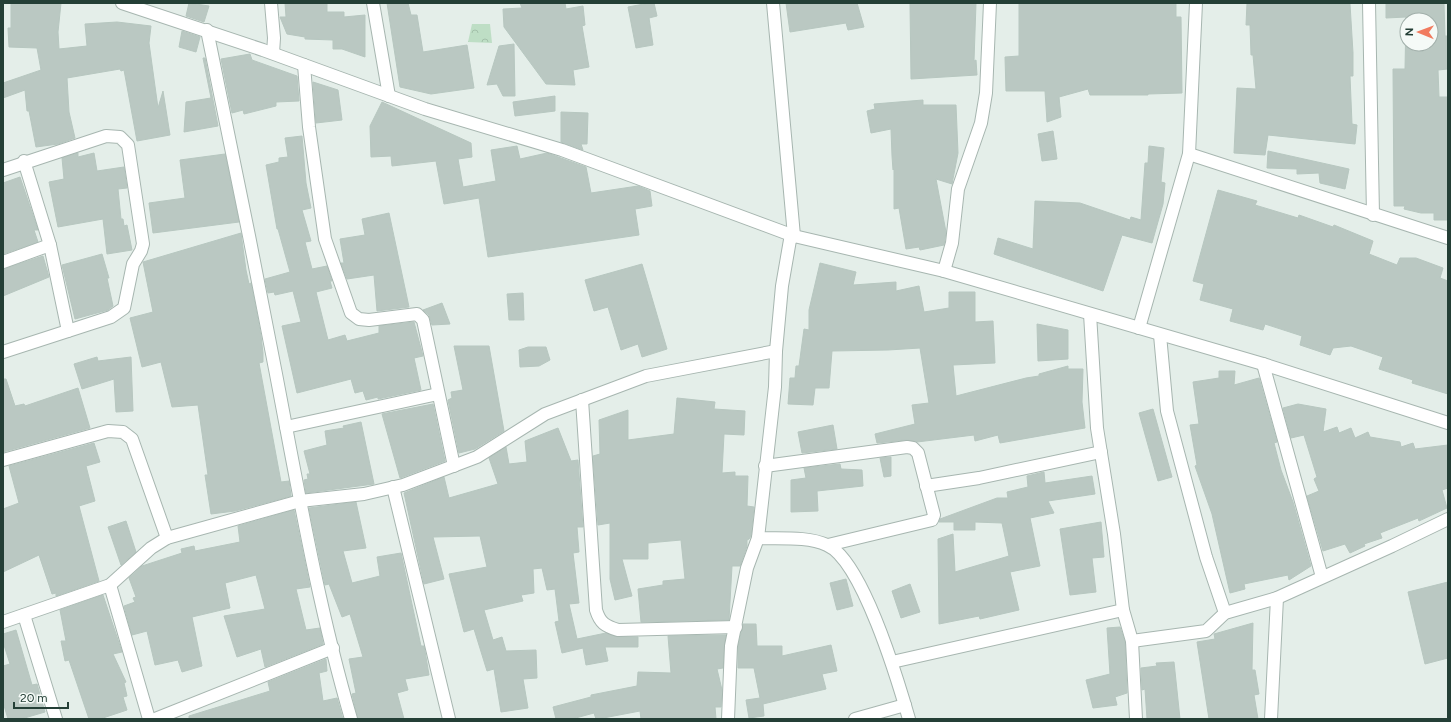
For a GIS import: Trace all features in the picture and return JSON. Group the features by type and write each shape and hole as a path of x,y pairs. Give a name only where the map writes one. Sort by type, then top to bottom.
{"street":[{"path":"122,3 273,53 424,109 562,150 794,236 944,271 1264,364 1448,423"},
{"path":"271,3 274,38 273,53"},
{"path":"373,3 389,96"},
{"path":"728,719 732,646 747,568 758,538 775,387 776,351 782,286 790,240 794,236 774,3"},
{"path":"944,271 952,244 958,189 981,123 986,94 990,3"},
{"path":"1139,328 1189,154 1196,3"},
{"path":"1369,3 1373,215"},
{"path":"207,30 254,257 300,502 333,648 351,719"},
{"path":"304,65 309,127 325,239 350,313 359,319 369,320 417,314 423,320 454,466"},
{"path":"3,170 106,136 120,137 128,145 143,244 142,251 132,264 124,308 111,317 3,352"},
{"path":"1189,154 1373,215 1448,238"},
{"path":"24,162 50,245 68,331"},
{"path":"3,262 50,245"},
{"path":"1090,314 1094,405 1114,534 1123,610 1132,641 1136,719"},
{"path":"1160,334 1167,411 1198,529 1225,613"},
{"path":"3,622 110,585 151,548 167,538 300,502 364,494 393,487 476,457 545,414 646,376 776,351"},
{"path":"1264,364 1322,577"},
{"path":"286,427 438,394"},
{"path":"582,400 596,610 599,619 606,626 618,630 736,627"},
{"path":"3,460 108,431 123,432 132,439 167,538"},
{"path":"765,466 907,447 913,448 918,453 934,516 930,522 828,545"},
{"path":"926,486 979,478 1101,452"},
{"path":"393,487 449,719"},
{"path":"1132,641 1206,631 1225,613 1276,598 1407,540 1448,518"},
{"path":"758,538 808,540 828,545 842,555 854,572 892,662 909,719"},
{"path":"110,585 149,719"},
{"path":"1271,719 1276,598"},
{"path":"892,662 1123,610"},
{"path":"24,615 56,719"},
{"path":"155,719 333,648"},
{"path":"855,719 905,705"}],"green space":[{"path":"472,24 490,24 492,43 468,42"}],"building":[{"path":"11,3 61,3 58,32 59,49 87,46 85,24 117,22 151,26 149,43 158,108 163,91 170,135 137,141 124,70 121,71 120,69 67,78 69,112 75,138 58,144 36,147 29,111 27,111 25,90 3,98 3,83 41,70 37,48 9,47 8,28 11,28"},
{"path":"189,3 209,6 204,22 186,16"},
{"path":"285,3 327,3 327,12 344,12 344,17 365,15 365,57 342,49 333,49 333,40 305,39 305,37 287,34 280,17 286,17"},
{"path":"387,3 408,3 411,15 417,15 423,52 467,45 474,88 431,94 400,87"},
{"path":"520,3 565,3 566,9 583,6 585,25 582,26 589,67 573,70 575,85 546,84 504,27 503,9 522,8"},
{"path":"654,3 657,16 649,18 653,45 636,48 628,7"},
{"path":"786,3 857,3 864,27 848,30 846,23 790,32"},
{"path":"910,3 976,3 974,61 976,60 977,75 911,79"},
{"path":"1019,3 1176,3 1176,17 1181,17 1182,93 1148,95 1090,95 1088,89 1059,97 1061,117 1047,122 1045,91 1006,91 1005,57 1019,56"},
{"path":"1247,3 1350,4 1353,53 1353,76 1350,76 1352,124 1357,125 1355,144 1268,135 1265,155 1234,153 1237,88 1256,89 1253,55 1251,55 1250,25 1246,25"},
{"path":"1386,3 1444,3 1445,36 1447,36 1448,47 1448,69 1438,70 1439,97 1448,97 1448,220 1434,220 1434,213 1421,213 1404,209 1405,206 1394,206 1393,69 1405,69 1405,52 1439,52 1439,12 1399,12 1399,17 1386,18"},
{"path":"182,31 200,37 196,52 179,47"},
{"path":"514,44 515,96 503,96 497,84 487,85 499,46"},
{"path":"250,54 252,60 297,76 299,101 276,102 276,106 244,114 243,110 232,113 221,59"},
{"path":"203,58 205,58 218,126 184,132 186,102 211,98"},
{"path":"313,82 338,90 342,120 316,123"},
{"path":"555,96 555,111 515,116 513,102"},
{"path":"923,100 923,105 956,105 958,153 952,184 936,179 946,232 944,245 920,250 919,247 906,249 899,208 894,209 894,169 893,170 891,129 871,133 867,111 875,109 874,104"},
{"path":"382,102 471,143 472,157 458,159 463,187 496,181 491,150 517,146 520,159 547,153 586,167 591,193 638,186 650,191 652,206 635,209 639,235 488,257 479,198 444,204 436,161 392,166 391,156 371,157 370,126"},
{"path":"561,112 588,113 587,144 581,144 583,150 561,142"},
{"path":"1053,131 1057,159 1042,161 1038,134"},
{"path":"302,136 306,183 311,208 302,210 311,241 305,242 312,269 327,266 332,281 330,281 332,288 316,292 328,340 345,335 347,341 379,333 379,326 414,322 423,356 414,358 421,390 366,400 363,391 355,393 351,379 297,393 282,326 301,322 293,291 275,295 274,292 268,293 265,279 290,272 277,229 266,165 279,162 279,158 288,157 285,138"},
{"path":"1149,146 1164,148 1161,182 1165,183 1163,204 1152,243 1122,235 1103,291 994,254 998,238 1033,249 1035,201 1080,203 1130,220 1131,217 1141,220 1145,163 1148,163"},
{"path":"1268,151 1349,169 1345,189 1320,183 1319,173 1297,174 1297,169 1267,168"},
{"path":"78,153 78,157 94,153 97,171 124,167 127,188 118,189 121,219 123,219 124,226 127,225 132,250 107,254 103,219 58,227 49,182 64,179 62,158"},
{"path":"225,154 239,222 153,233 149,203 185,198 180,160"},
{"path":"20,177 38,230 34,230 38,242 3,254 3,183"},
{"path":"1218,190 1257,201 1255,205 1298,218 1299,215 1333,227 1334,225 1373,241 1369,254 1397,265 1400,258 1416,258 1443,268 1440,278 1448,281 1448,394 1412,383 1413,380 1379,369 1383,357 1351,346 1333,348 1330,355 1300,345 1302,336 1265,324 1263,330 1230,321 1233,309 1200,300 1204,284 1193,281"},
{"path":"389,213 409,307 377,311 374,275 347,279 341,263 344,263 340,239 365,235 362,219"},
{"path":"241,233 246,270 249,284 251,283 261,336 263,362 259,363 281,482 289,481 291,496 235,511 211,514 205,475 208,475 198,405 172,407 161,362 142,367 130,318 153,312 143,262"},
{"path":"102,254 109,278 107,278 113,306 108,310 75,319 62,265"},
{"path":"43,256 49,277 3,296 3,269"},
{"path":"820,263 856,272 853,285 896,282 896,291 919,286 924,312 949,308 949,292 975,292 975,322 993,321 995,363 953,365 956,396 1039,376 1039,374 1068,366 1068,369 1083,369 1082,402 1085,428 1000,443 998,435 975,441 974,435 917,442 906,440 877,443 875,434 915,424 912,405 929,403 920,348 832,351 829,388 815,388 813,405 788,404 790,378 795,378 796,366 799,366 804,329 809,330 809,310"},
{"path":"642,264 667,349 642,357 638,344 621,350 608,307 594,311 585,280"},
{"path":"523,293 524,320 509,320 507,294"},
{"path":"442,303 450,324 432,325 429,315 423,310"},
{"path":"1037,324 1068,330 1068,359 1038,361"},
{"path":"454,346 489,346 504,431 475,449 459,453 448,400 452,398 451,392 463,390"},
{"path":"528,347 546,347 550,360 539,366 520,367 519,350"},
{"path":"97,357 98,361 131,357 133,411 116,412 114,379 82,389 74,364"},
{"path":"1219,371 1235,371 1234,385 1259,378 1277,442 1274,443 1281,470 1293,502 1311,566 1289,580 1288,575 1244,584 1245,589 1230,593 1212,514 1195,466 1197,465 1190,425 1199,424 1193,382 1219,378"},
{"path":"3,379 6,379 15,406 24,404 25,406 78,388 90,428 3,452"},
{"path":"677,398 715,402 714,409 745,411 744,435 724,434 722,473 735,472 735,476 748,476 747,506 754,507 751,536 747,540 747,546 740,566 732,566 729,620 641,622 638,589 663,585 663,581 685,579 681,540 648,543 648,559 622,559 632,596 615,600 610,579 610,523 598,525 593,456 600,454 599,420 628,410 628,440 674,434"},
{"path":"433,404 445,461 400,478 382,414"},
{"path":"1298,404 1326,409 1323,432 1337,427 1339,433 1351,428 1355,438 1368,432 1370,437 1400,442 1401,447 1413,443 1415,449 1448,445 1448,488 1442,490 1447,508 1419,521 1418,518 1380,533 1382,538 1364,544 1365,546 1350,553 1345,544 1323,551 1307,496 1319,491 1314,479 1317,477 1304,435 1291,438 1283,408"},
{"path":"1153,409 1172,477 1158,481 1139,413"},
{"path":"361,422 374,484 306,493 304,480 308,479 307,474 310,474 304,451 327,445 325,431 344,428 343,426"},
{"path":"833,425 837,449 802,453 798,432"},
{"path":"558,428 571,461 578,460 583,527 577,527 579,552 573,553 579,603 569,604 577,639 606,633 618,637 638,637 638,647 605,647 608,661 586,665 583,648 562,653 555,622 559,621 555,589 547,590 542,568 533,569 534,593 521,595 523,601 484,610 493,640 502,637 506,651 536,650 537,678 523,679 528,708 501,712 494,669 487,671 474,629 464,632 449,574 487,567 480,536 433,537 444,579 424,584 404,493 444,477 449,498 498,484 489,458 506,447 509,464 527,462 525,441"},
{"path":"94,443 100,462 86,466 95,501 79,506 99,581 56,596 56,593 52,594 39,555 3,572 3,509 19,503 9,466"},
{"path":"891,457 891,476 884,477 880,458"},
{"path":"840,464 841,469 862,470 863,486 817,491 818,511 791,512 791,480 806,478 804,468"},
{"path":"1044,472 1045,483 1092,476 1095,494 1048,501 1054,513 1030,518 1040,566 1010,572 1019,610 980,619 979,616 939,624 938,539 953,534 955,572 1009,556 1002,523 975,522 975,530 954,530 954,522 939,522 940,519 997,498 1008,498 1007,492 1028,487 1027,476"},
{"path":"356,502 366,548 343,551 352,583 380,576 377,557 401,553 421,646 424,646 429,675 405,679 408,690 397,693 404,719 358,719 352,694 356,693 349,659 363,657 350,614 342,617 329,584 325,585 309,508"},
{"path":"294,510 310,587 296,589 306,630 320,628 323,644 265,667 261,649 237,657 224,616 265,609 256,575 225,583 230,608 192,617 202,666 182,672 178,660 155,665 147,631 132,635 124,606 135,602 133,598 136,597 129,578 142,566 182,553 181,549 194,546 195,551 240,542 238,526"},
{"path":"126,521 136,552 121,565 108,527"},
{"path":"1101,522 1104,557 1092,558 1096,592 1070,595 1060,529"},
{"path":"846,579 853,606 837,610 830,583"},
{"path":"1448,582 1448,658 1425,664 1408,592"},
{"path":"910,584 920,612 901,618 892,591"},
{"path":"103,595 122,652 113,654 126,682 124,683 127,696 123,697 127,710 100,719 89,719 69,660 65,661 61,641 66,641 60,610"},
{"path":"1253,623 1252,670 1255,670 1259,694 1254,695 1258,719 1209,719 1197,642 1215,639 1214,634"},
{"path":"743,624 756,624 757,646 782,646 782,656 831,645 837,671 822,674 826,689 763,704 764,716 749,718 746,700 760,698 754,668 738,668 738,647"},
{"path":"1120,627 1125,642 1127,693 1115,697 1117,705 1093,708 1086,680 1110,674 1107,628"},
{"path":"16,630 32,685 37,684 45,712 21,719 8,719 3,702 3,666 10,664 3,642 3,634"},
{"path":"726,635 723,668 717,669 722,690 721,707 715,707 716,719 641,719 640,711 598,719 596,719 594,713 572,719 556,719 553,707 591,697 591,695 637,686 638,672 671,673 668,636"},
{"path":"326,659 327,671 319,673 323,701 337,698 343,719 189,719 189,716 270,691 268,682"},
{"path":"1174,662 1180,719 1147,719 1145,689 1142,690 1141,668 1157,666 1156,663"}]}
